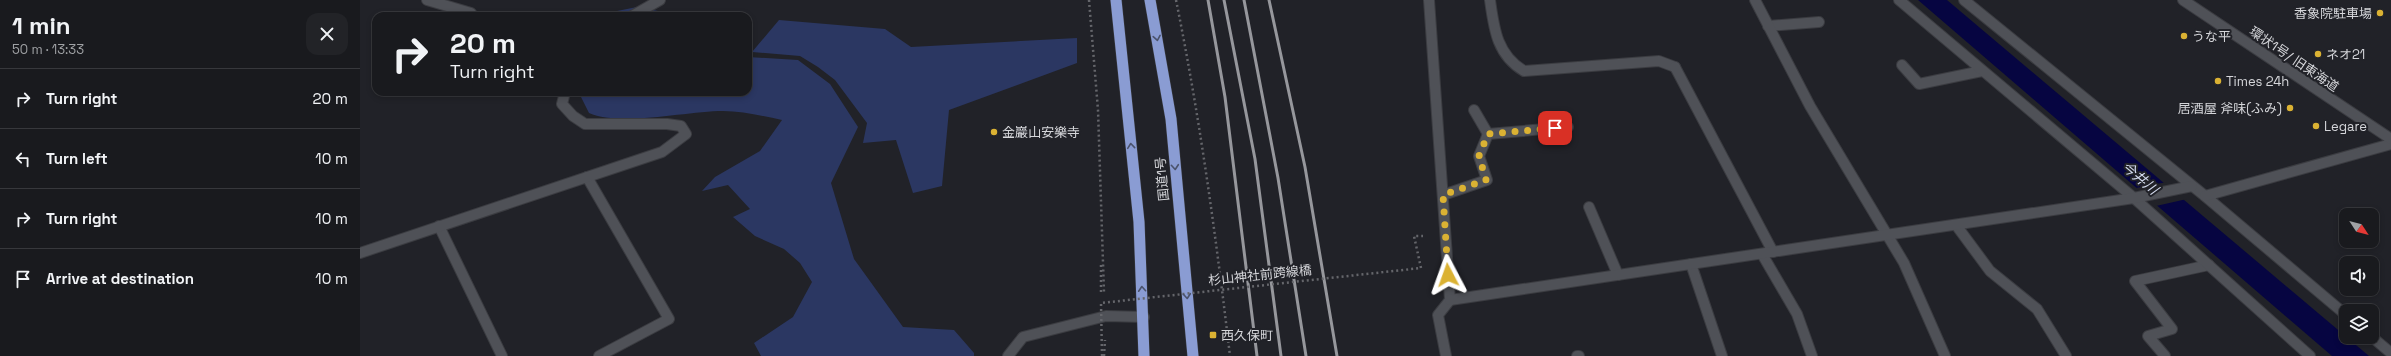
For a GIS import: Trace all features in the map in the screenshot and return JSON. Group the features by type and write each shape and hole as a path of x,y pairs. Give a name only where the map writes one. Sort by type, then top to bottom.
{"highway":[{"path":"1116,0 1136,202 1144,317 1144,356"},
{"name":"国道1号","path":"1150,0 1171,119 1193,356"}],"street":[{"path":"427,0 468,12"},
{"path":"639,12 660,0"},
{"path":"1429,0 1450,300 1438,315 1446,356"},
{"path":"1490,0 1496,42 1513,66 1524,71 1659,60 1675,67 1773,252"},
{"path":"1755,0 1810,106 1889,235 1904,263 1945,356"},
{"path":"1899,0 2134,198 2310,356"},
{"path":"1964,0 2205,196 2339,309"},
{"name":"環状1号/ 旧東海道","path":"2183,0 2391,139"},
{"path":"1768,26 1819,22"},
{"path":"1902,65 1920,84 1982,71"},
{"path":"360,253 662,152 686,134 681,126 667,124 585,124 573,116 562,104 565,96"},
{"path":"1474,110 1488,134"},
{"path":"1488,134 1568,127"},
{"path":"1443,195 1486,180 1479,156 1488,134"},
{"path":"2205,196 2391,144"},
{"path":"587,177 669,319 599,356"},
{"path":"1450,300 2134,198 2192,186"},
{"path":"1589,207 1618,275"},
{"path":"1956,225 1990,271 2037,309 2066,356"},
{"path":"439,226 494,336 502,356"},
{"path":"1762,254 1797,314 1812,356"},
{"path":"1691,264 1722,356"},
{"path":"2165,356 2148,336 2172,329 2135,281 2209,265"},
{"path":"1008,356 1023,337 1106,316 1144,317"},
{"path":"2379,343 2391,353"}],"path":[{"path":"1089,0 1098,110 1101,245 1100,302 1103,356"},
{"path":"1176,0 1193,85 1224,289 1230,354"},
{"path":"1215,232 1230,354"},
{"path":"1101,245 1106,316 1103,356"},
{"name":"杉山神社前跨線橋","path":"1100,302 1421,268"}],"shaded area":[{"path":"637,7 663,12 612,12"},
{"path":"779,20 885,29 911,47 1077,38 1077,63 949,110 942,186 913,193 896,140 863,143 867,123 835,80 800,56 752,52"},
{"path":"752,57 798,60 830,84 858,127 831,183 854,259 903,327 954,330 974,353 974,356 761,356 754,343 793,317 812,282 800,263 784,249 755,236 733,217 750,209 728,185 702,191 715,177 760,151 782,120 730,111 636,119 602,117 589,113 580,96 752,96"}],"water":[{"name":"今井川","path":"1918,0 1947,0 2339,331 2339,344 2355,344 2369,356 2332,356"}],"pier":[{"path":"2167,182 2187,199 2156,206 2136,188"}],"railway":[{"path":"1208,0 1225,97 1257,356"},
{"path":"1224,0 1255,159 1281,356"},
{"path":"1244,0 1278,178 1306,356"},
{"path":"1269,0 1305,167 1337,356"}],"place":[{"name":"香象院駐車場","path":"2380,13"},
{"name":"うな平","path":"2184,36"},
{"name":"ネオ21","path":"2318,54"},
{"name":"Times 24h","path":"2218,81"},
{"name":"居酒屋 斧味(ふみ)","path":"2290,108"},
{"name":"Legare","path":"2316,126"},
{"name":"金巖山安樂寺","path":"994,132"},
{"name":"西久保町","path":"1213,335"}],"route":[{"path":"1448,275 1443,195 1486,180 1479,156 1488,134 1555,128"}]}
